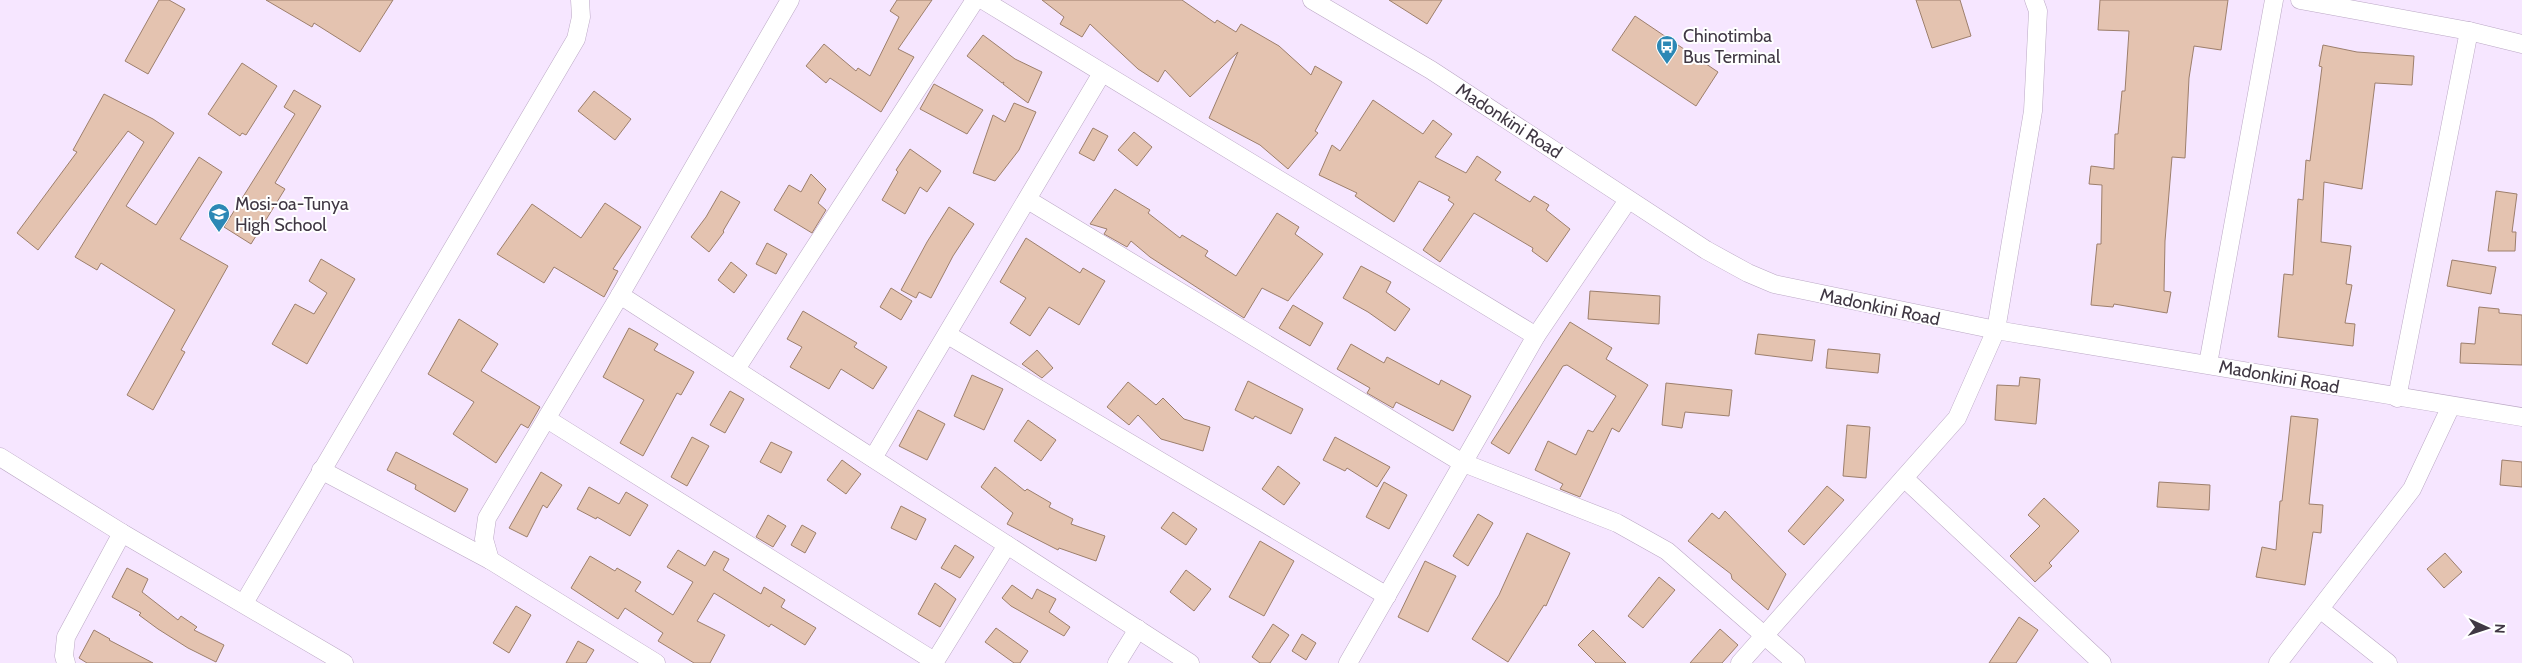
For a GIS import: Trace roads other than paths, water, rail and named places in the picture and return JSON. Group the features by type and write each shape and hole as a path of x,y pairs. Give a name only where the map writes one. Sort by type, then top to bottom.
{"street":[{"path":"244,603 576,39 581,17 580,0"},
{"path":"490,560 484,539 487,518 620,295 790,0"},
{"path":"736,369 975,0"},
{"path":"983,0 1536,336"},
{"name":"Madonkini Road","path":"1312,0 1431,70 1706,250 1748,274 1774,284 1996,330 2208,364 2397,398 2522,417"},
{"path":"1740,663 1956,418 1996,330 2033,111 2038,11 2034,0"},
{"path":"2208,364 2274,0"},
{"path":"2300,0 2469,31 2522,44"},
{"path":"2397,398 2469,31"},
{"path":"873,458 948,335 1102,73"},
{"path":"1028,200 1461,462 1617,523 1667,550 1796,663"},
{"path":"1348,663 1461,462 1536,336 1628,200"},
{"path":"620,295 1190,663"},
{"path":"948,335 1387,596"},
{"path":"2278,663 2412,489 2451,406"},
{"path":"547,419 934,662 1008,545"},
{"path":"0,457 122,533 344,663"},
{"path":"321,470 490,560 656,663"},
{"path":"1904,478 2102,663"},
{"path":"66,663 64,656 66,637 122,533"},
{"path":"2320,609 2388,663"},
{"path":"1117,663 1138,629"}],"place":[{"name":"Chinotimba Bus Terminal","path":"1667,65"},
{"name":"Mosi-oa-Tunya High School","path":"219,233"}]}
